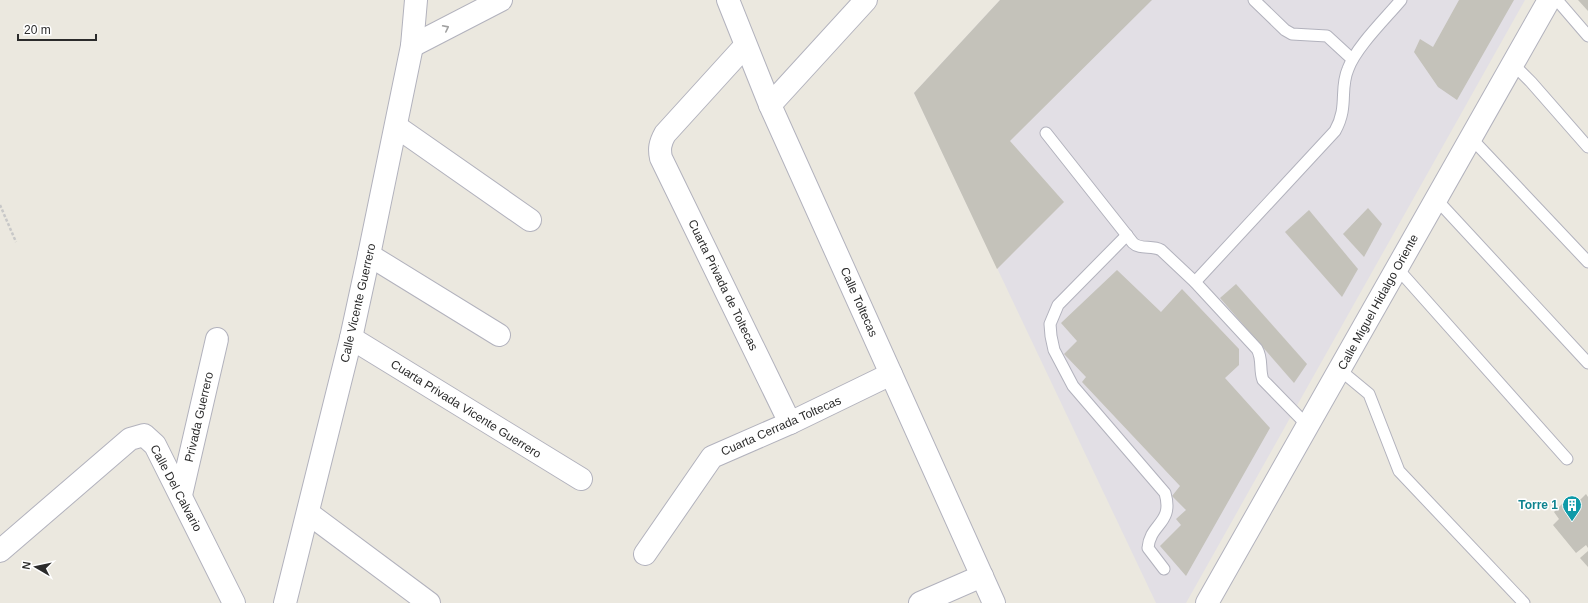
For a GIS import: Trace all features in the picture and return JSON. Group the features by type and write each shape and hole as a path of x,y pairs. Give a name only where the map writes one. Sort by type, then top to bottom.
{"street":[{"name":"Calle Vicente Guerrero","path":"285,603 351,338 397,128 412,46 416,0"},
{"path":"412,46 501,0"},
{"name":"Calle Toltecas","path":"728,0 745,46 770,105 994,603"},
{"path":"770,105 866,0"},
{"name":"Calle Miguel Hidalgo Oriente","path":"1207,603 1549,0"},
{"name":"Cuarta Privada de Toltecas","path":"745,46 665,134 660,145 661,158 790,423"},
{"path":"397,128 530,220"},
{"path":"369,255 499,335"},
{"name":"Cuarta Privada Vicente Guerrero","path":"351,338 580,479"},
{"name":"Privada Guerrero","path":"181,495 218,339"},
{"name":"Cuarta Cerrada Toltecas","path":"645,554 712,457 790,423 892,374"},
{"name":"Calle Del Calvario","path":"0,551 130,439 144,435 155,445 234,603"},
{"path":"308,513 429,603"},
{"path":"920,603 982,576"}],"lane":[{"path":"1254,0 1285,30 1292,34 1327,36 1352,59"},
{"path":"1195,282 1335,131 1344,110 1346,77 1352,59 1401,0"},
{"path":"1556,0 1588,36"},
{"path":"1512,63 1531,82 1588,147"},
{"path":"1046,133 1136,245 1161,250 1195,282 1257,349 1261,358 1261,375 1263,380 1308,426"},
{"path":"1471,138 1588,262"},
{"path":"1436,199 1588,364"},
{"path":"1127,235 1058,305 1050,324 1051,336 1054,350 1073,386 1165,493 1168,505 1167,511 1164,519 1150,538 1148,548 1164,569"},
{"path":"1397,268 1567,459"},
{"path":"1340,370 1369,394 1399,471 1524,603"}],"path":[{"path":"0,205 16,242"}],"shaded area":[{"path":"1000,0 1525,0 1186,603 1156,603 914,93"}],"building":[{"path":"1000,0 1152,0 1010,141 1064,202 997,269 914,93"},
{"path":"1459,0 1514,0 1457,100 1438,87 1414,52 1420,39 1433,47"},
{"path":"1578,0 1588,0 1588,11"},
{"path":"1368,208 1382,224 1364,257 1343,234"},
{"path":"1309,210 1358,269 1342,297 1285,232"},
{"path":"1117,270 1161,312 1182,289 1239,349 1239,365 1225,378 1270,428 1186,576 1160,546 1181,525 1176,519 1186,510 1172,496 1180,486 1082,382 1086,377 1064,354 1077,341 1061,323"},
{"path":"1236,284 1307,364 1294,383 1220,298"},
{"name":"Torre 1","path":"1586,494 1588,497 1588,548 1586,545 1576,553 1553,525 1559,519 1554,512 1571,495 1578,502"},
{"path":"1588,551 1588,567 1580,558"}],"place":[{"name":"Torre 1","path":"1572,522"}]}
